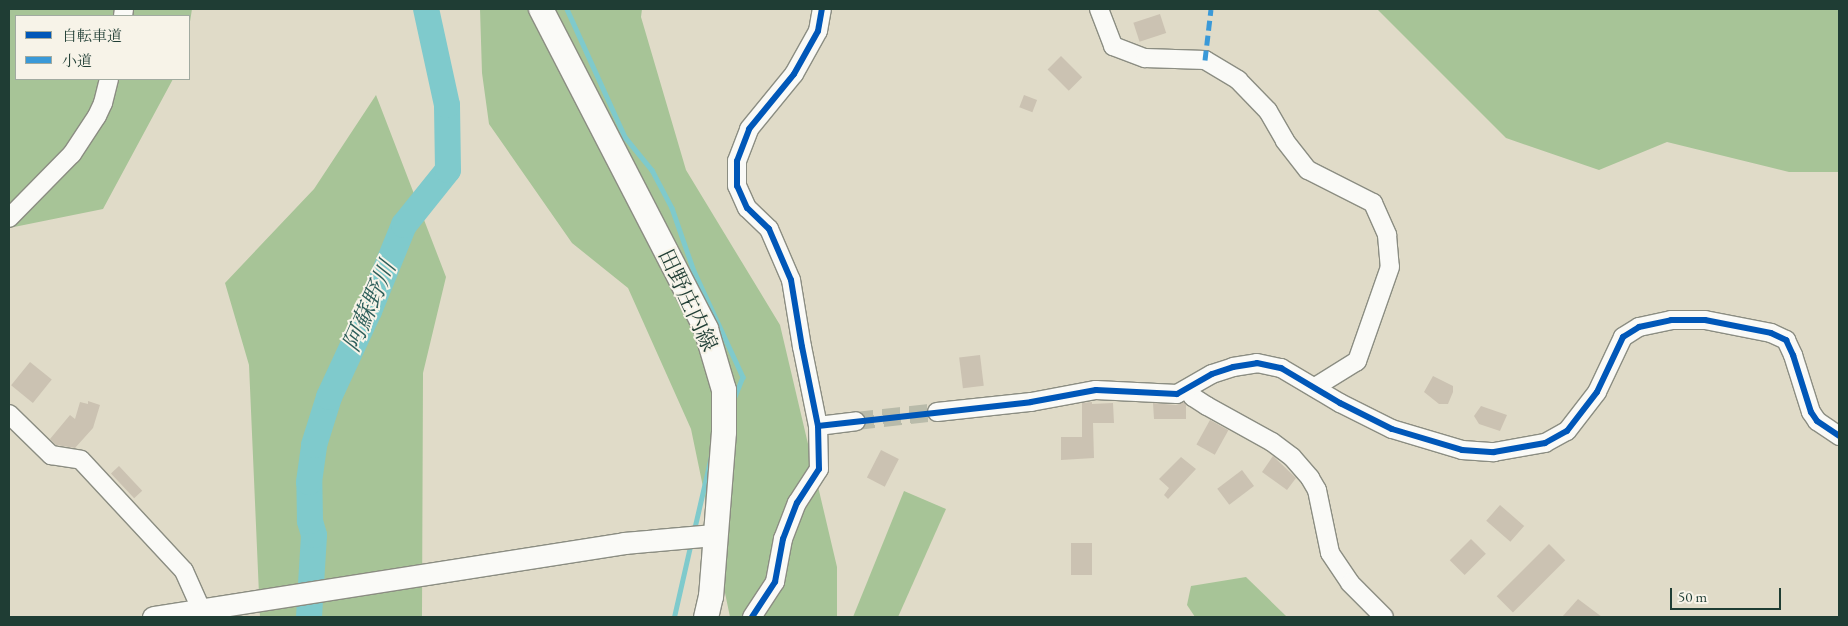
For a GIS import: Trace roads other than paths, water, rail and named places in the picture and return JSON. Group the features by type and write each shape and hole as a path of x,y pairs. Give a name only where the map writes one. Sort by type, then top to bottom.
{"main road":[{"name":"田野庄内線","path":"541,9 706,328 724,390 724,432 714,536 711,596 706,617"}],"street":[{"path":"752,617 775,582 783,539 797,503 819,469 818,426 791,280 769,229 747,208 737,186 737,161 749,130 794,74 818,31 822,9"},
{"path":"1099,9 1113,46 1146,58 1205,60 1238,80 1268,111 1285,141 1308,170 1373,203 1386,236 1390,267 1357,361 1315,387"},
{"path":"9,218 72,154 104,103 109,80"},
{"path":"937,412 1031,402 1096,390 1135,390 1170,394 1187,389 1212,374 1233,367 1257,363 1281,368 1381,424 1436,444 1462,450 1494,452 1533,446 1556,438 1575,422 1597,392 1620,343 1627,333 1639,327 1671,320 1705,320 1771,332 1786,340 1793,355 1811,412 1817,421 1839,436"},
{"path":"1187,389 1207,406 1272,442 1292,457 1310,478 1317,490 1330,553 1350,583 1384,617"},
{"path":"9,414 15,417 51,455 80,460 184,571 201,610"},
{"path":"818,426 856,421"},
{"path":"153,617 624,543 714,536"}],"waterway":[{"name":"阿蘇野川","path":"309,617 314,535 310,521 309,482 314,445 329,397 369,311 404,225 448,170 447,105 426,9"},
{"path":"567,9 625,137 652,170 672,208 694,271 743,377 734,399"},
{"path":"694,530 712,452"},
{"path":"674,617 691,542"}],"tunnel":[{"path":"856,421 937,412"}]}
